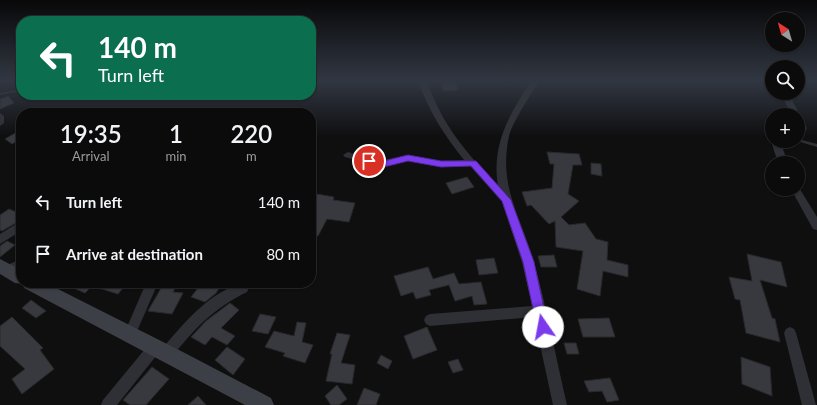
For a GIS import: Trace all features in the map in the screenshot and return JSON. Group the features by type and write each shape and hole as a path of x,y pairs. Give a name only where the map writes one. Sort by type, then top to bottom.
{"main road":[{"path":"40,288 264,405"}],"street":[{"path":"428,99 441,124 506,200"},
{"path":"524,99 505,135 501,174 506,200 528,262 560,405"},
{"path":"0,116 0,123"},
{"path":"348,156 379,164 408,158 441,164 473,163"},
{"path":"800,196 817,226"},
{"path":"0,240 16,229"},
{"path":"130,334 150,288"},
{"path":"108,405 161,350 210,306 243,288"},
{"path":"430,320 539,311"},
{"path":"790,333 809,405"}],"lane":[{"path":"805,142 817,146"}],"building":[{"path":"0,99 10,99 14,103 0,109"},
{"path":"16,133 16,142 12,144 5,139"},
{"path":"547,152 579,154 582,165 573,165 568,194 579,201 561,217 569,225 585,223 596,239 608,242 607,260 628,265 628,277 603,271 600,296 577,289 583,251 556,247 555,221 549,224 531,205 527,206 522,192 552,188 554,164 550,164"},
{"path":"591,163 601,164 602,176 591,174"},
{"path":"467,177 474,187 452,194 446,183"},
{"path":"316,194 334,197 333,200 355,203 349,222 327,219 318,236 316,236"},
{"path":"9,209 16,212 16,223 2,231 0,230 0,215"},
{"path":"7,241 15,245 0,257 0,246"},
{"path":"747,254 781,262 787,287 760,280 772,318 775,319 780,342 746,333 740,300 735,299 729,277 752,281"},
{"path":"554,255 557,267 541,267 538,256"},
{"path":"494,258 498,273 479,275 476,260"},
{"path":"428,267 433,279 454,273 459,284 481,282 487,304 474,305 472,296 455,301 449,285 429,290 431,295 416,299 413,292 401,296 394,276"},
{"path":"74,288 90,288 85,293"},
{"path":"98,288 123,288 118,294"},
{"path":"161,288 175,288 173,292 183,293 172,314 148,311"},
{"path":"198,288 220,288 205,302 191,297"},
{"path":"31,300 46,311 36,318 22,308"},
{"path":"230,303 239,310 221,328 235,336 227,345 212,337 205,345 191,337 206,321"},
{"path":"260,314 276,317 268,334 252,331"},
{"path":"12,317 43,348 40,350 54,369 22,394 12,379 25,369 0,346 0,326"},
{"path":"609,318 615,337 583,337 578,319"},
{"path":"297,322 306,323 302,342 313,345 305,363 283,356 285,353 265,347 274,331 294,336"},
{"path":"427,327 437,350 413,359 404,336"},
{"path":"337,333 350,335 341,363 355,365 352,384 326,381 332,354 330,354"},
{"path":"564,343 576,343 579,354 567,354"},
{"path":"227,347 245,359 233,375 215,360"},
{"path":"381,355 392,361 388,369 377,363"},
{"path":"741,357 770,367 772,396 742,384"},
{"path":"458,359 463,370 453,373 448,362"},
{"path":"152,367 169,379 146,405 130,405 123,400"},
{"path":"610,378 619,400 607,402 602,391 589,392 584,381"},
{"path":"337,385 347,399 339,405 331,405 325,396"},
{"path":"364,388 380,394 376,405 357,405"},
{"path":"198,396 206,405 188,405"}],"route":[{"path":"369,161 384,164 400,159 413,158 441,164 456,165 473,163 506,200 528,262 543,327"}]}
